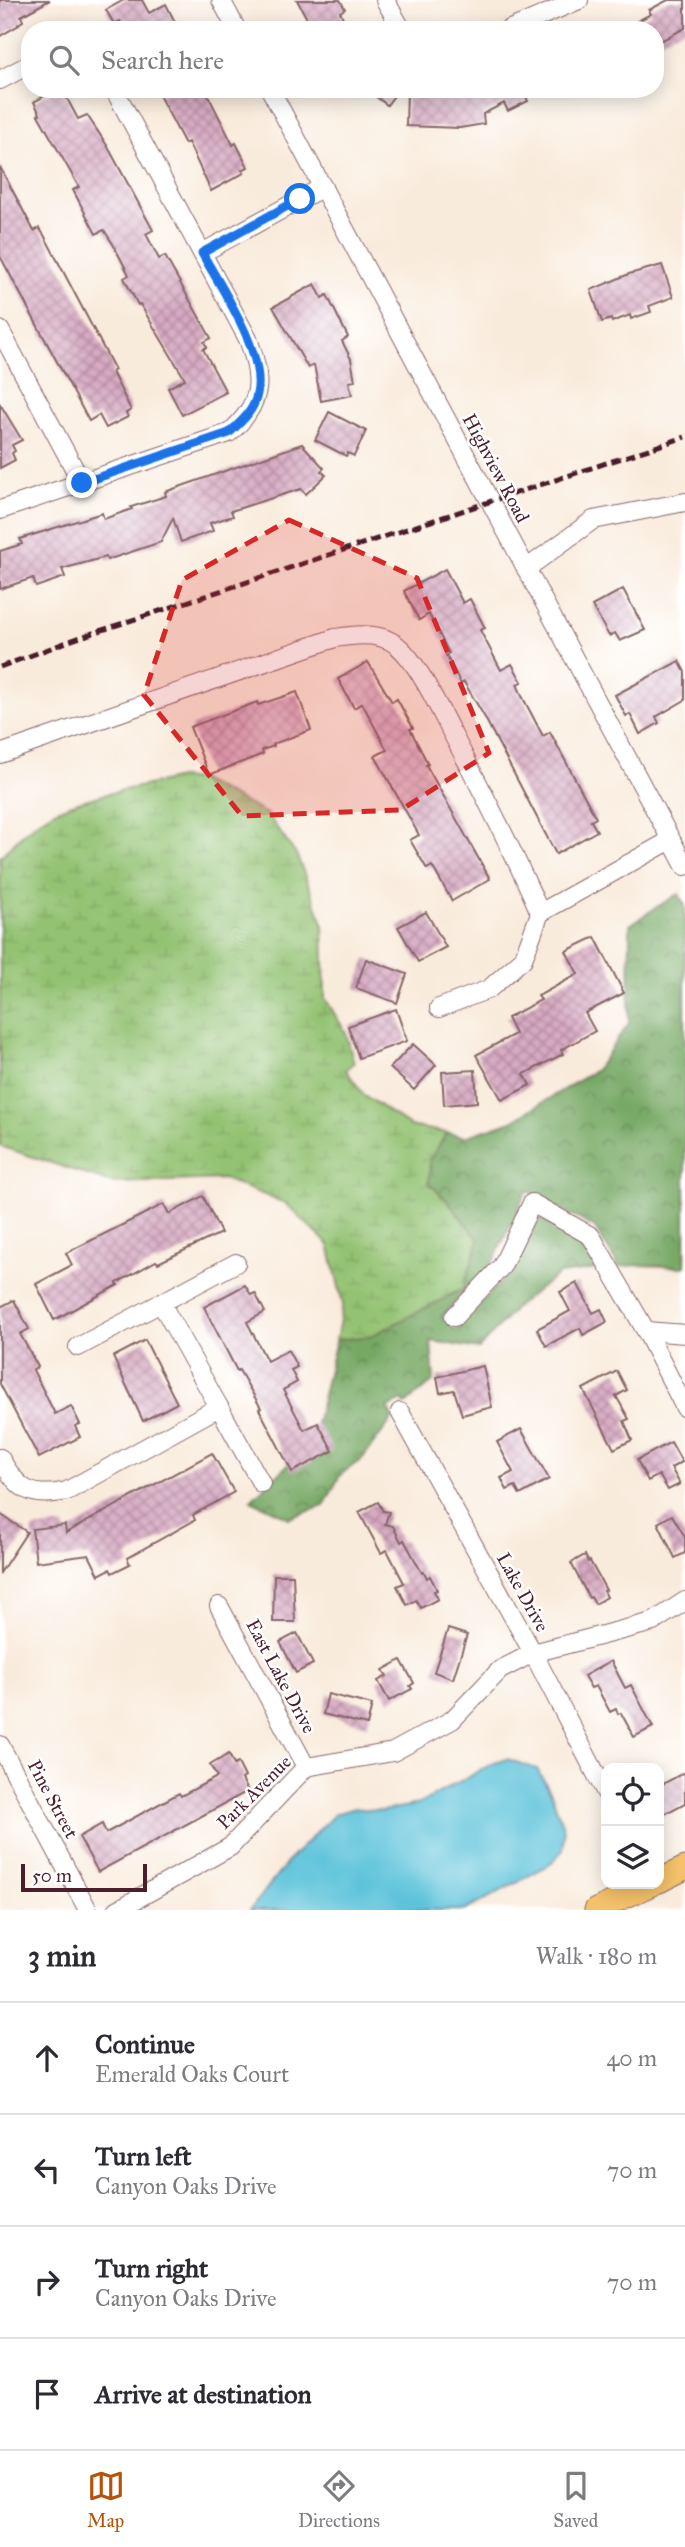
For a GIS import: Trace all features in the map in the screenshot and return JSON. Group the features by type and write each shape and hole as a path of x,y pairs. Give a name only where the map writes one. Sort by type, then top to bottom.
{"main road":[{"path":"664,1878 685,1868"},
{"path":"596,1910 640,1889"}],"street":[{"path":"221,0 232,21"},
{"path":"385,0 397,21"},
{"path":"529,21 579,0"},
{"path":"0,80 21,69"},
{"path":"0,510 229,433 244,420 258,393 256,360 248,339 119,98"},
{"name":"Highview Road","path":"275,98 685,866"},
{"path":"202,253 323,187"},
{"path":"0,330 82,483"},
{"path":"526,569 593,520 685,502"},
{"path":"0,754 335,638 361,634 384,638 404,651 430,691 515,854 540,913"},
{"path":"439,1008 489,989 523,960 540,913 671,840"},
{"path":"454,1317 502,1266 532,1203 592,1236 646,1331 685,1408"},
{"path":"78,1347 236,1263"},
{"path":"161,1303 261,1483"},
{"path":"646,1331 685,1334"},
{"path":"0,1458 11,1478 28,1492 49,1495 67,1491 219,1407"},
{"name":"Lake Drive","path":"400,1412 533,1653 601,1783"},
{"name":"Park Avenue","path":"117,1910 230,1847 306,1767 393,1752 452,1720 500,1670 533,1653 653,1622 685,1601"},
{"name":"East Lake Drive","path":"219,1605 306,1767"},
{"name":"Pine Street","path":"0,1745 88,1910"}],"highlighted area":[{"path":"289,520 417,578 489,753 401,810 242,816 144,695 182,580"}],"green space":[{"path":"179,778 200,780 267,814 297,856 323,923 325,998 346,1033 354,1063 346,1070 364,1095 410,1126 447,1133 430,1159 429,1183 479,1240 463,1289 371,1336 336,1340 343,1304 329,1245 285,1203 224,1179 112,1183 0,1146 0,857 35,824 61,808 76,802"},
{"path":"679,894 685,906 685,1267 619,1267 595,1228 527,1190 494,1260 442,1317 455,1330 509,1273 536,1216 585,1243 600,1269 559,1274 518,1305 479,1349 431,1341 434,1381 405,1404 402,1400 388,1408 393,1418 362,1459 340,1475 324,1506 289,1518 251,1500 299,1454 315,1428 336,1340 371,1336 478,1240 449,1203 429,1183 430,1159 447,1133 465,1137 512,1121 597,1069 629,1023 630,925"}],"water":[{"path":"507,1759 537,1769 551,1793 564,1830 563,1849 552,1863 466,1910 250,1910 290,1859 335,1814 354,1808 382,1811 419,1804 492,1764"}],"building":[{"path":"0,0 50,0 21,16 23,21 19,25 0,36"},
{"path":"124,0 142,0 149,13 166,4 174,21 112,21 106,10"},
{"path":"297,0 340,0 345,9 340,12 344,21 308,21"},
{"path":"668,0 685,0 685,28 664,39 664,21 637,21 651,14 649,10"},
{"path":"41,98 67,98 78,119 87,115 108,147 153,230 146,234 159,259 165,256 211,338 204,342 207,347 203,349 226,392 182,415 168,388 185,379 140,304 138,305 124,278 129,275 113,244 104,230 96,234 73,190 79,187 38,115 40,114 34,102"},
{"path":"161,98 210,98 233,145 236,143 248,167 242,170 244,173 211,191 188,142 185,144"},
{"path":"378,98 392,98 387,105"},
{"path":"407,98 527,98 528,101 508,111 504,103 483,114 484,124 460,128 406,126"},
{"path":"0,167 34,231 39,228 44,235 115,370 112,372 131,410 126,413 128,417 106,428 99,415 89,421 0,256"},
{"path":"662,265 673,297 649,306 651,312 631,319 630,315 612,322 611,319 602,322 591,290 629,274"},
{"path":"315,284 322,298 327,295 348,337 342,341 351,359 355,381 349,382 352,395 321,401 314,365 308,368 273,307"},
{"path":"0,404 22,440 12,445 15,460 0,468"},
{"path":"329,412 366,431 354,456 348,453 346,456 315,440"},
{"path":"302,444 324,468 321,471 326,475 306,494 301,489 231,511 233,516 210,523 213,531 181,542 173,518 161,542 107,560 106,557 62,569 65,577 36,587 33,578 0,589 0,551 22,544 20,539 102,513 104,519 166,496 165,492"},
{"path":"445,569 463,603 470,599 485,628 480,630 501,670 512,664 522,682 517,684 522,696 543,736 550,732 596,818 591,821 597,831 556,854 484,716 464,682 461,684 429,614 419,620 404,591"},
{"path":"623,589 645,630 620,641 615,633 609,636 592,606"},
{"path":"679,661 685,672 685,700 656,717 659,723 640,734 630,714 626,716 615,695"},
{"path":"368,662 392,702 397,699 413,728 410,729 428,764 426,765 490,879 452,901 432,866 427,869 410,840 419,835 375,756 387,750 362,703 354,708 338,679"},
{"path":"297,692 311,730 273,744 274,746 262,750 263,754 209,775 190,727 257,702 258,705"},
{"path":"426,912 446,947 418,962 398,927"},
{"path":"595,937 624,993 585,1013 595,1031 561,1050 563,1054 524,1074 530,1085 502,1100 476,1055 515,1034 507,1018 541,1000 538,996 578,974 566,951"},
{"path":"366,959 407,974 397,1003 356,988"},
{"path":"396,1009 407,1041 359,1058 348,1026"},
{"path":"413,1044 436,1065 414,1090 390,1068"},
{"path":"475,1070 477,1102 444,1105 442,1072"},
{"path":"203,1196 221,1233 158,1263 156,1261 54,1320 36,1284 72,1265 66,1253 164,1204 169,1214"},
{"path":"577,1283 593,1313 601,1309 607,1322 583,1335 580,1328 546,1346 537,1329 570,1311 560,1292"},
{"path":"245,1285 251,1295 255,1293 265,1312 247,1322 267,1361 288,1350 297,1367 291,1370 297,1382 283,1390 304,1430 318,1423 333,1451 292,1472 259,1409 261,1408 239,1370 237,1371 204,1307"},
{"path":"14,1300 29,1329 20,1334 38,1367 33,1370 55,1414 71,1406 80,1424 75,1426 80,1437 39,1458 0,1384 0,1307"},
{"path":"145,1340 177,1403 143,1421 113,1357"},
{"path":"483,1366 492,1407 462,1415 454,1390 440,1393 437,1377"},
{"path":"617,1371 627,1390 616,1396 629,1419 624,1421 632,1440 614,1449 583,1389"},
{"path":"521,1429 549,1479 520,1495 515,1486 507,1490 501,1478 513,1472 497,1442"},
{"path":"671,1442 682,1462 671,1468 680,1484 668,1490 659,1475 648,1481 637,1460"},
{"path":"212,1453 234,1492 193,1515 195,1520 127,1558 130,1564 112,1573 110,1569 99,1575 89,1555 36,1562 32,1529 65,1525 66,1533"},
{"path":"378,1502 383,1511 389,1512 385,1524 393,1526 422,1573 424,1572 427,1578 430,1576 437,1590 434,1591 438,1599 421,1608 416,1600 407,1605 397,1586 404,1583 387,1550 381,1553 359,1512"},
{"path":"0,1514 27,1532 0,1573"},
{"path":"672,1515 685,1537 685,1553 675,1558 658,1523"},
{"path":"585,1555 606,1590 604,1591 607,1597 595,1604 591,1597 589,1598 571,1563"},
{"path":"274,1575 293,1575 295,1622 273,1622"},
{"path":"448,1629 467,1635 453,1679 434,1672"},
{"path":"297,1633 313,1664 296,1673 280,1642"},
{"path":"401,1660 414,1683 410,1686 412,1689 389,1701 378,1681 387,1676 383,1670"},
{"path":"611,1661 625,1688 631,1685 653,1727 634,1737 621,1713 618,1714 616,1709 610,1712 596,1686 591,1688 584,1676"},
{"path":"328,1694 372,1705 367,1725 323,1714"},
{"path":"229,1754 234,1765 238,1763 248,1791 98,1872 79,1837 102,1824 106,1833 179,1793 181,1796 217,1777 210,1765"},
{"path":"685,1772 685,1803 664,1814 664,1783"}],"railway":[{"path":"0,667 75,639 685,437"}],"route":[{"path":"82,483 229,433 244,420 258,393 256,360 248,339 202,253 300,199"}]}
